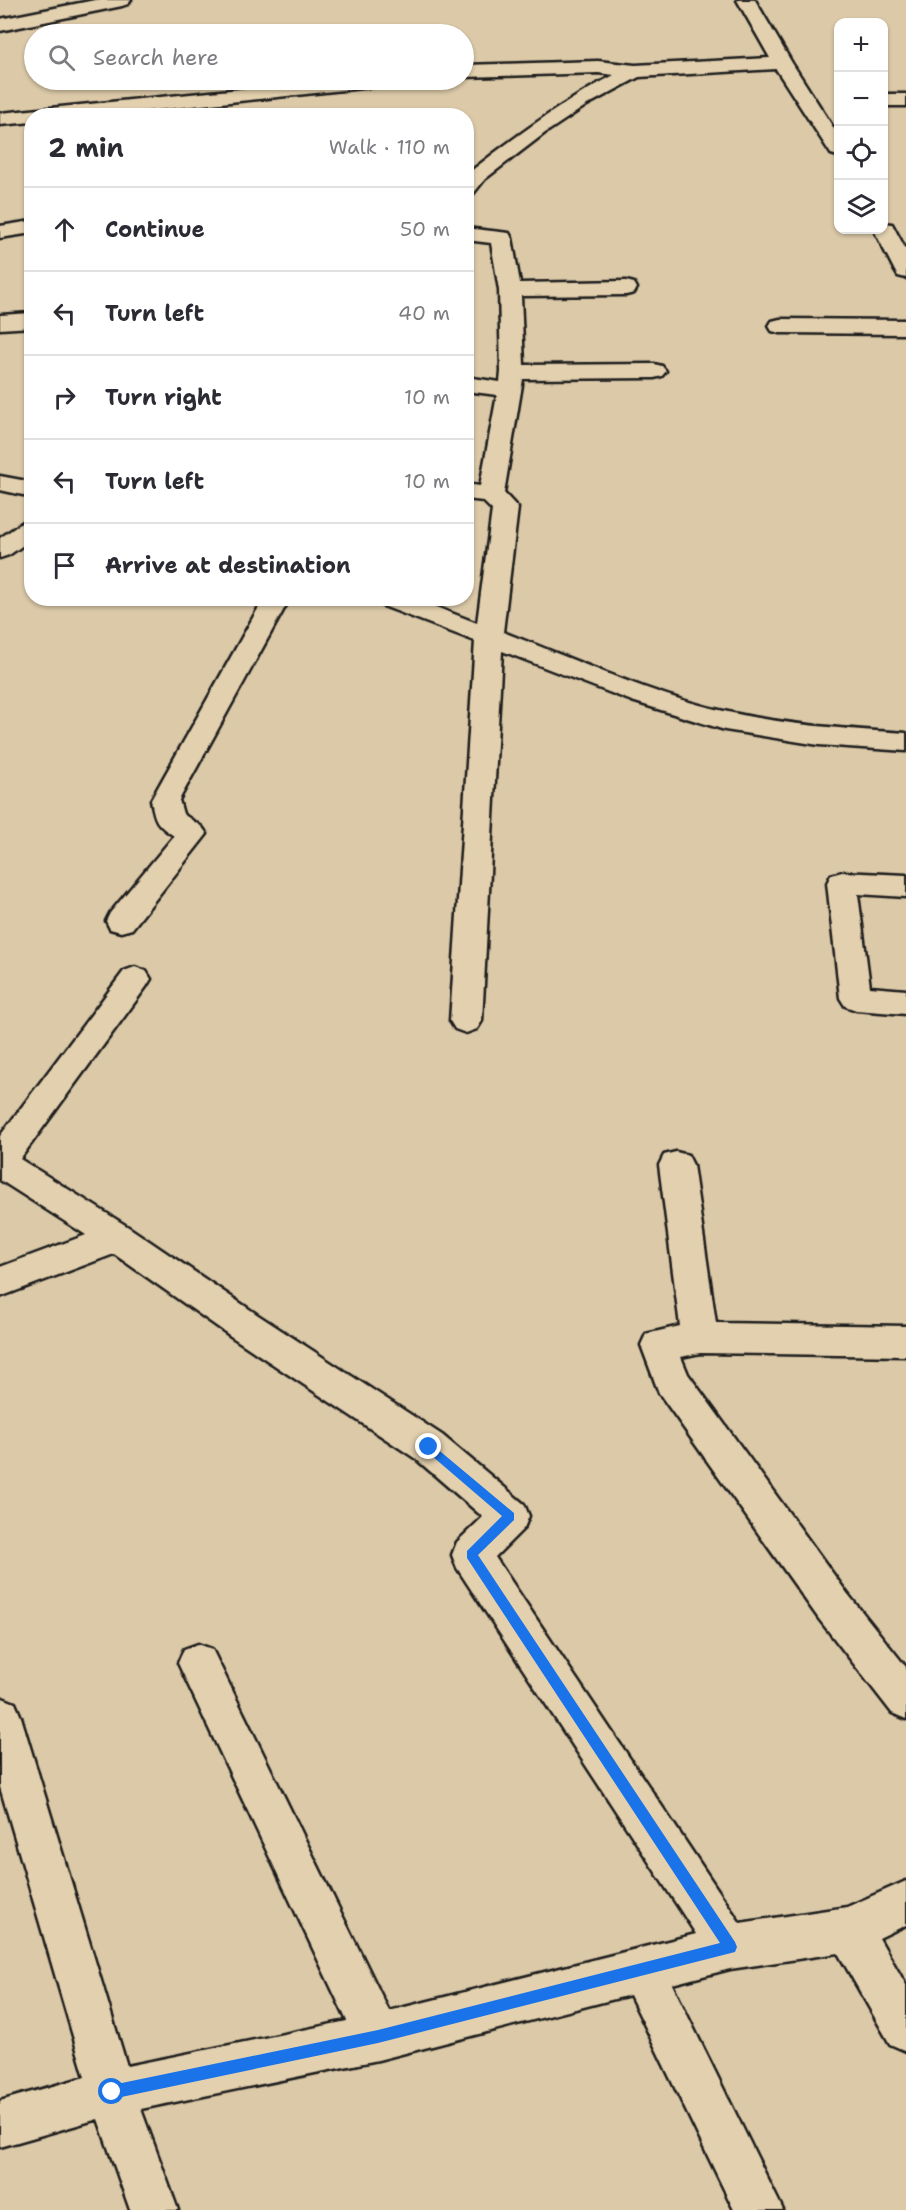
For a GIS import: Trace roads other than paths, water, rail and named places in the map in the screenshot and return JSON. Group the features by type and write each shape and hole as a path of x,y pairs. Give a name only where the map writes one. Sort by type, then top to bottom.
{"street":[{"path":"0,25 122,0"},
{"path":"746,0 782,63 834,144"},
{"path":"474,71 598,67 634,71 782,63"},
{"path":"474,177 580,101 634,71"},
{"path":"113,108 285,90"},
{"path":"806,99 828,99"},
{"path":"888,100 906,100"},
{"path":"0,119 24,117"},
{"path":"0,232 24,228"},
{"path":"887,234 906,271"},
{"path":"466,1021 489,637 505,508 479,493 511,381 510,290 501,238 474,235"},
{"path":"510,290 626,288"},
{"path":"0,322 24,320"},
{"path":"780,326 906,327"},
{"path":"474,383 654,371"},
{"path":"0,483 24,488"},
{"path":"0,550 24,533"},
{"path":"121,921 192,834 169,819 165,800 273,606"},
{"path":"408,606 642,695 725,721 819,735 906,742"},
{"path":"906,886 842,883 856,999 906,1002"},
{"path":"135,979 0,1162 118,1238 245,1326 429,1447 510,1516 471,1555 730,1947"},
{"path":"676,1165 700,1338"},
{"path":"0,1282 118,1238"},
{"path":"906,1341 700,1338 659,1345 672,1382 833,1606 906,1700"},
{"path":"198,1663 378,2037"},
{"path":"0,1717 112,2092 154,2210"},
{"path":"0,2124 112,2092 378,2037 730,1947 849,1929 906,1904"},
{"path":"849,1929 906,2028"},
{"path":"641,1970 759,2210"}]}
